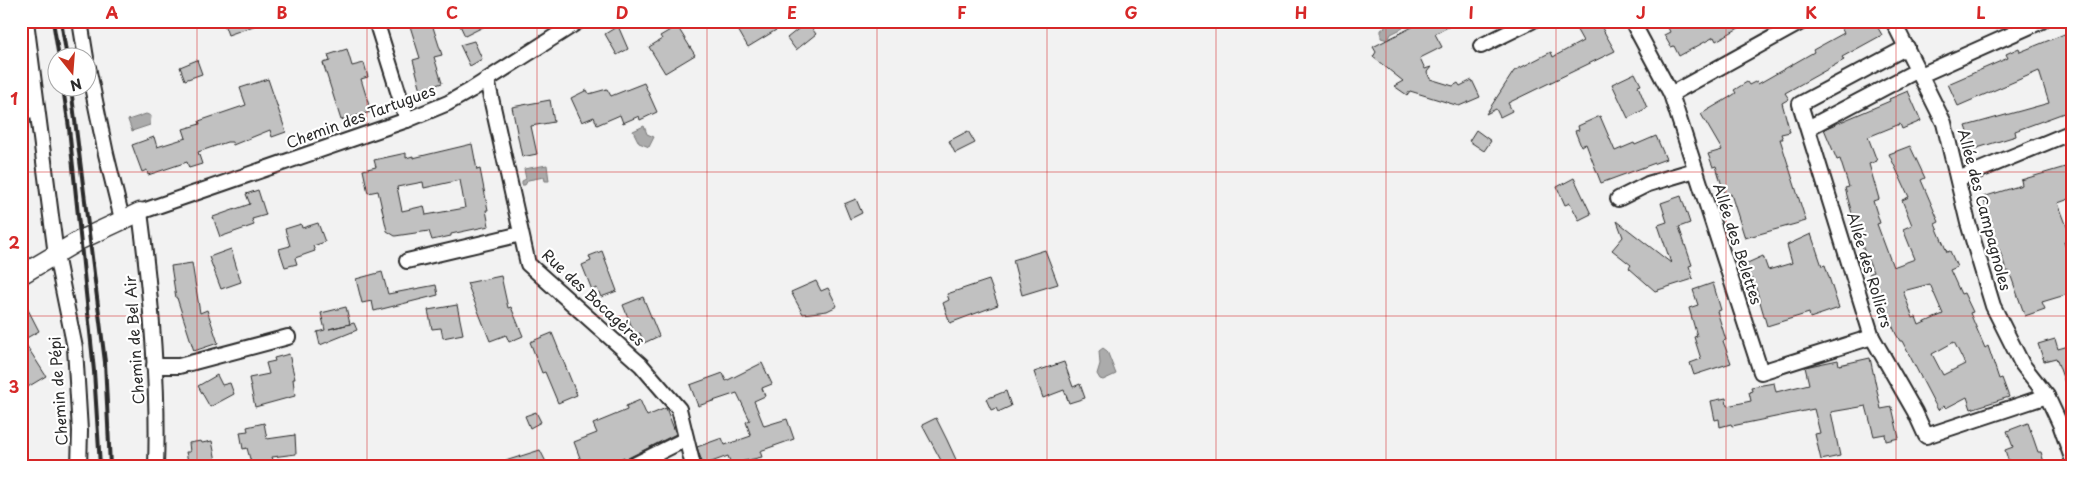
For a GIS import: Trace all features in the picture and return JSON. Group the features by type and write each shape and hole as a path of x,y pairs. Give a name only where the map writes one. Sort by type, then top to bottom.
{"street":[{"name":"Chemin de Pépi","path":"26,21 36,111 56,255 75,348 80,431 79,466"},
{"path":"80,21 84,48"},
{"path":"376,21 407,120"},
{"name":"Chemin des Tartugues","path":"140,212 407,120 448,103 579,21"},
{"path":"1481,46 1532,21"},
{"name":"Allée des Belettes","path":"1632,21 1671,94 1761,372 1872,337"},
{"path":"1671,94 1803,21"},
{"name":"Allée des Campagnoles","path":"1893,21 1944,123 1968,223 1993,306 2022,364 2047,396 2060,424 2072,458"},
{"path":"1808,128 1919,73 2042,21"},
{"name":"Allée des Rolliers","path":"1907,47 1800,104 1872,337 1915,412 1926,436 2047,396"},
{"name":"Rue des Bocagères","path":"487,80 528,264 640,364 678,409 693,466"},
{"path":"94,98 122,219"},
{"path":"1958,179 2072,132"},
{"path":"1618,199 1648,184 1695,170"},
{"path":"21,275 80,240 140,212"},
{"name":"Chemin de Bel Air","path":"140,212 151,300 157,431 156,466"},
{"path":"407,261 521,234"},
{"path":"154,366 179,366 288,337"},
{"path":"632,466 686,439"}],"lane":[{"path":"21,118 36,111"}],"shaded area":[{"path":"1392,22 1401,22 1403,28 1391,34 1388,40 1381,38 1381,30"},
{"path":"146,114 151,116 150,125 132,131 128,120"},
{"path":"644,126 647,134 654,137 649,147 639,143 633,131"},
{"path":"547,165 549,181 545,181 544,177 528,180 525,185 522,185 522,181 526,179 524,169"},
{"path":"1103,348 1107,351 1116,374 1103,380 1097,374 1100,364 1099,351"}],"building":[{"path":"223,21 262,21 262,23 228,35"},
{"path":"431,21 442,55 434,57 442,83 421,90 413,60 420,58 409,23"},
{"path":"458,21 495,21 465,36"},
{"path":"733,21 791,21 748,47"},
{"path":"1424,21 1459,21 1435,34 1442,47 1420,58 1425,69 1431,67 1427,72 1430,79 1453,86 1458,83 1460,86 1472,80 1480,97 1459,106 1410,91 1407,95 1394,86 1403,81 1373,57 1376,52 1373,47"},
{"path":"1582,21 1598,21 1615,51 1508,103 1512,111 1500,117 1496,109 1486,114 1514,71 1551,52 1553,57 1583,41 1574,25"},
{"path":"1665,21 1751,21 1716,41 1714,37 1679,56 1674,46 1671,47 1664,35 1670,32"},
{"path":"1847,21 1874,21 1882,35 1842,57 1844,60 1785,93 1789,99 1782,103 1790,132 1781,134 1783,139 1780,139 1806,221 1745,238 1731,194 1725,196 1716,166 1713,167 1708,154 1722,150 1701,114 1736,93 1734,90 1747,82 1749,85 1757,81 1758,84 1844,33 1840,26"},
{"path":"807,22 816,34 796,50 787,38"},
{"path":"618,26 628,49 617,55 605,34"},
{"path":"677,26 695,55 665,73 649,47 662,39 660,36"},
{"path":"2072,31 2072,110 2015,131 2016,136 1974,149 1966,126 2049,103 2039,71 1958,106 1948,84 2008,58 2006,54 2019,48 2020,52"},
{"path":"474,41 482,59 470,66 460,45"},
{"path":"347,49 352,66 364,63 368,77 361,79 371,112 341,120 323,63 330,61 328,55"},
{"path":"197,60 202,74 185,80 180,67"},
{"path":"1635,73 1641,85 1638,86 1647,108 1628,118 1612,84"},
{"path":"268,79 286,132 272,137 270,130 233,145 232,142 227,142 198,152 202,164 189,168 187,162 148,175 147,170 142,172 132,145 154,137 157,147 186,138 183,129 200,124 199,121 246,105 240,88"},
{"path":"644,83 657,112 640,120 639,116 623,123 620,115 597,125 594,117 582,122 571,98 587,90 589,94 607,89 611,96"},
{"path":"1908,91 1921,121 1902,129 1900,124 1868,137 1877,161 1869,164 1879,199 1873,201 1880,223 1877,224 1893,267 1915,259 1903,229 1912,225 1902,200 1909,197 1889,154 1910,146 1925,178 1921,180 1939,222 1935,224 1947,252 1950,251 1957,267 1950,270 1961,294 1964,293 1973,312 1970,313 1985,348 1988,346 1999,379 2002,378 2009,397 1971,409 1967,397 1938,410 1902,341 1900,341 1896,334 1869,274 1873,272 1858,236 1845,188 1849,187 1840,159 1837,160 1824,129 1890,101 1889,99","holes":["1930,284 1943,314 1919,325 1916,317 1913,318 1903,291","1954,342 1965,364 1943,375 1932,354"]},
{"path":"550,100 554,122 531,126 537,154 522,157 512,107"},
{"path":"1600,116 1615,151 1656,136 1666,159 1601,183 1586,144 1581,146 1575,131 1579,130 1578,126"},
{"path":"1476,130 1491,141 1484,151 1469,141"},
{"path":"968,131 975,143 955,153 949,141"},
{"path":"472,144 477,170 480,169 488,210 486,210 489,226 432,240 429,231 395,236 387,231 378,191 368,193 363,170 376,167 374,160 406,153 406,158 413,156 413,158","holes":["460,180 465,208 426,215 424,206 402,211 397,187 423,182 424,188"]},
{"path":"2072,165 2072,198 2058,203 2072,240 2064,242 2072,267 2072,293 2042,302 2045,309 2025,316 2009,271 2007,272 1991,233 1983,207 1986,207 1983,197 2022,185 2021,180"},
{"path":"1574,178 1591,214 1579,220 1570,203 1565,205 1557,187"},
{"path":"258,190 266,215 252,219 254,225 220,237 213,217 250,204 246,194"},
{"path":"1681,196 1690,223 1679,227 1692,265 1689,266 1693,279 1655,291 1629,268 1631,265 1612,250 1623,237 1617,221 1671,263 1658,225 1667,222 1661,203"},
{"path":"856,199 862,213 850,219 844,204"},
{"path":"318,223 325,242 313,246 315,251 295,258 297,264 285,267 279,249 290,246 285,229 301,224 302,228"},
{"path":"1811,234 1822,266 1825,265 1839,308 1810,318 1809,313 1767,326 1753,278 1748,280 1743,265 1763,256 1768,270 1792,263 1787,245"},
{"path":"231,249 241,282 221,289 209,257"},
{"path":"1045,250 1058,284 1022,295 1013,260"},
{"path":"602,251 617,291 601,297 597,288 592,290 582,265 591,261 589,256"},
{"path":"192,263 200,313 207,310 218,343 194,351 176,298 171,266"},
{"path":"382,272 388,294 436,285 438,295 374,311 372,301 362,303 356,279"},
{"path":"501,276 508,308 511,307 523,336 509,342 506,335 490,341 467,283"},
{"path":"989,280 998,305 950,323 943,303 949,300 947,294"},
{"path":"816,281 821,291 828,288 837,306 827,311 803,314 791,292"},
{"path":"1713,283 1721,310 1717,311 1726,340 1723,341 1731,363 1694,375 1690,363 1701,359 1694,337 1697,336 1689,308 1698,305 1693,290"},
{"path":"21,296 39,331 23,340 46,376 21,391"},
{"path":"643,297 659,336 644,343 640,333 635,335 623,305"},
{"path":"457,305 463,334 443,338 441,328 432,329 428,310"},
{"path":"346,307 350,324 354,323 357,330 320,345 317,332 325,330 321,313"},
{"path":"552,333 577,395 558,403 545,372 542,373 530,342"},
{"path":"2055,339 2058,349 2072,345 2072,397 2070,397 2056,358 2044,361 2038,344"},
{"path":"289,354 295,379 293,379 295,396 255,407 249,378 269,374 266,363 275,361 274,358"},
{"path":"1870,358 1881,409 1892,407 1899,438 1886,441 1885,434 1874,436 1866,406 1831,412 1840,456 1821,460 1815,434 1820,433 1814,409 1732,426 1731,424 1720,427 1719,419 1715,420 1711,401 1726,398 1727,406 1751,401 1749,392 1752,391 1751,387 1774,383 1776,392 1809,384 1805,367 1838,360 1839,365"},
{"path":"1064,362 1073,387 1080,384 1085,398 1069,403 1064,390 1043,398 1034,372"},
{"path":"762,363 772,384 762,388 765,396 754,401 764,426 787,419 794,439 760,451 762,457 731,464 728,456 703,465 697,447 722,438 725,445 751,436 746,422 750,420 737,393 698,406 690,385 723,373 726,381"},
{"path":"217,375 222,385 230,383 234,394 210,407 198,386"},
{"path":"1006,391 1011,406 998,412 996,408 991,410 986,399"},
{"path":"640,400 647,416 666,408 676,434 624,460 624,457 606,466 583,466 574,442 597,433 593,424 627,410 626,406"},
{"path":"536,412 541,422 530,428 525,416"},
{"path":"936,418 959,466 944,466 922,425"},
{"path":"264,423 267,439 295,435 296,454 272,457 274,463 252,466 247,448 243,449 240,432 248,431 247,427"},
{"path":"2028,423 2045,466 2010,466 2005,450 2013,447 2007,431"},
{"path":"201,441 202,443 212,441 217,466 189,466 186,452 190,452 189,443"},
{"path":"540,450 548,466 500,466 499,463"}],"railway":[{"path":"53,21 57,48"},
{"path":"61,21 65,48"},
{"path":"64,98 94,371 100,466"},
{"path":"72,98 105,362 110,466"}]}
